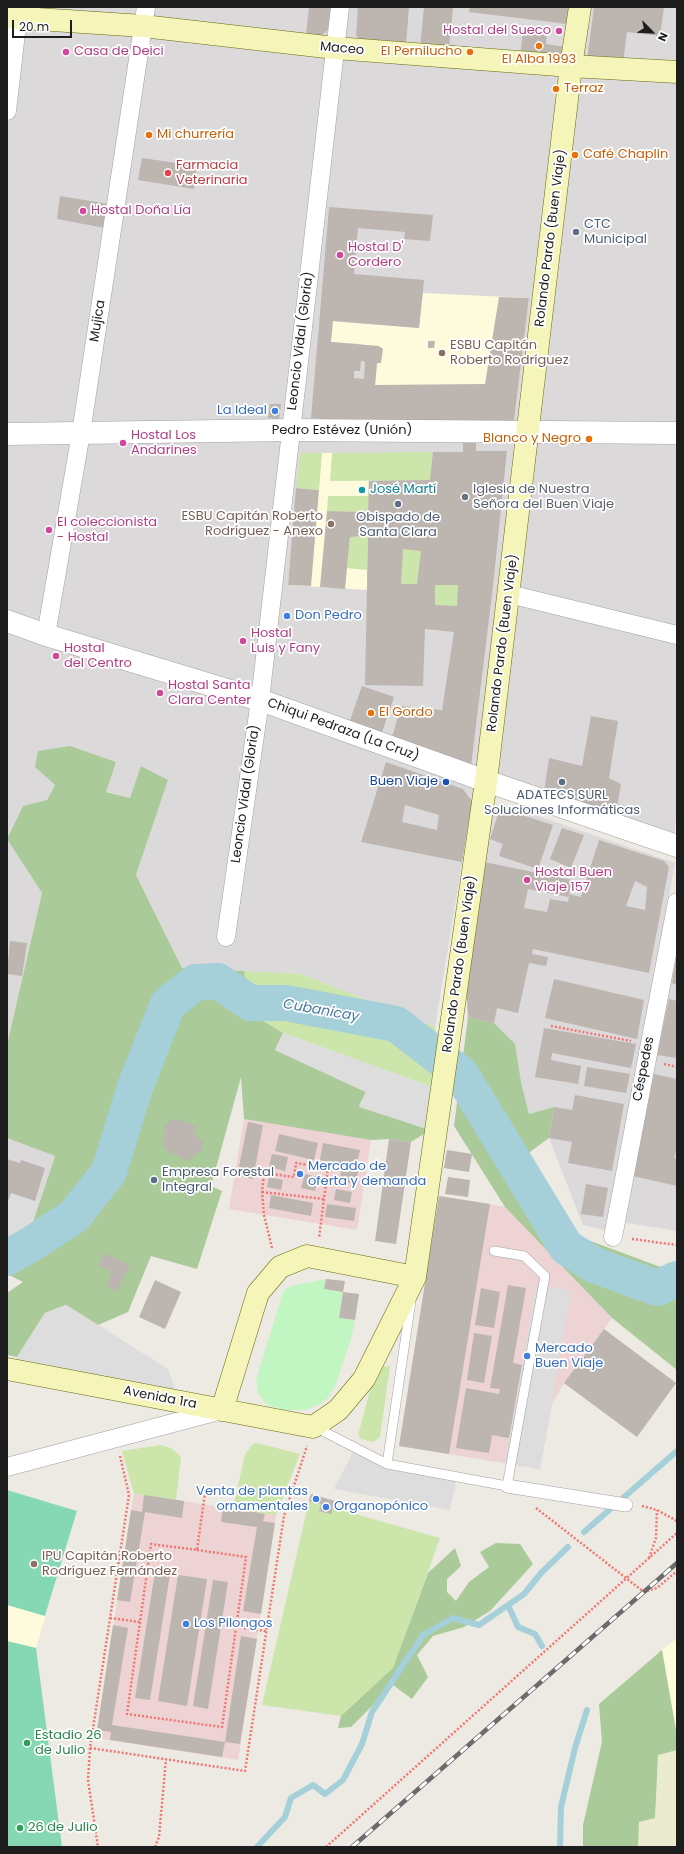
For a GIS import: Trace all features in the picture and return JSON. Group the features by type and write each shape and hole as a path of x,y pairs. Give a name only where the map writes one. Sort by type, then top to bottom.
{"main road":[{"name":"Rolando Pardo (Buen Viaje)","path":"314,1427 338,1410 364,1379 415,1277 486,781 571,66 580,7"},
{"name":"Maceo","path":"14,14 145,17 335,48 571,66 677,72"},
{"path":"222,1410 258,1293 280,1267 307,1256 415,1277"},
{"name":"Avenida 1ra","path":"7,1369 314,1427"}],"street":[{"name":"Leoncio Vidal (Gloria)","path":"226,937 260,700 340,7"},
{"path":"7,111 14,14"},
{"name":"Mujica","path":"46,635 81,433 145,17"},
{"name":"Pedro Estévez (Unión)","path":"7,434 291,430 677,433"},
{"path":"509,594 677,635"},
{"name":"Chiqui Pedraza (La Cruz)","path":"7,621 46,635 260,700 486,781 677,846"},
{"name":"Céspedes","path":"613,1237 677,902"},
{"path":"7,1467 222,1410"},
{"path":"507,1486 632,1505"}],"lane":[{"path":"314,1427 387,1464 507,1486 545,1276 524,1256 494,1251"},
{"path":"387,1464 415,1277"}],"path":[{"path":"551,1026 649,1045"},
{"path":"277,1271 264,1215 262,1192 264,1173 294,1177 296,1163 328,1168 316,1258"},
{"path":"262,1192 324,1199"},
{"path":"613,1237 677,1245"},
{"path":"90,1748 245,1771 284,1516 314,1427"},
{"path":"98,1847 88,1780 90,1748 129,1495 116,1438"},
{"path":"197,1550 206,1486"},
{"path":"532,1505 644,1592 657,1588 677,1571"},
{"path":"632,1505 657,1510 677,1521"},
{"path":"648,1559 656,1538 657,1510"},
{"path":"326,1847 677,1533"},
{"path":"151,1544 197,1550 246,1557 222,1727 127,1714 151,1544"},
{"path":"110,1618 140,1622"},
{"path":"236,1627 266,1631"},
{"path":"155,1847 159,1837 166,1759"}],"shaded area":[{"path":"7,7 677,7 677,807 673,845 501,784 472,801 435,1027 301,974 182,968 136,875 168,780 142,766 130,798 105,791 116,762 35,767 55,785 47,800 23,806 7,839"},
{"name":"ESBU Capitán Roberto Rodríguez","path":"423,293 529,298 514,421 372,423 377,363 361,361 362,344 318,341 319,320 419,328"},
{"name":"ESBU Capitán Roberto Rodríguez - Anexo","path":"300,453 369,453 367,590 288,585"},
{"path":"500,803 675,863 608,1231 583,1225 549,1138 554,1107 529,1114 521,1082 468,1017 466,981 490,810"},
{"path":"7,839 42,893 7,1045"},
{"path":"677,931 677,1231 621,1222"},
{"path":"283,1033 435,1088 436,1132 359,1107 366,1092 275,1050"},
{"name":"Mercado de oferta y demanda","path":"244,1119 371,1140 357,1230 229,1209"},
{"path":"7,1138 55,1156 29,1234 7,1243"},
{"path":"11,1193 39,1202 29,1234 7,1243 7,1204"},
{"name":"Mercado Buen Viaje","path":"439,1196 505,1207 612,1318 604,1329 676,1383 637,1437 564,1383 552,1404 540,1469 399,1446"},
{"path":"536,1285 571,1291 540,1469 505,1463"},
{"path":"66,1305 168,1369 179,1402 10,1369 45,1313"},
{"path":"355,1448 387,1464 457,1477 450,1510 334,1489"},
{"name":"IPU Capitán Roberto Rodríguez Fernández","path":"7,1490 77,1511 36,1648 7,1641"},
{"name":"Los Pilongos","path":"134,1494 276,1515 238,1760 96,1738"},
{"path":"677,1638 677,1736 662,1650"}],"green space":[{"path":"433,452 430,480 330,481 332,453"},
{"path":"300,453 322,453 319,490 296,488"},
{"path":"328,496 369,496 368,512 327,511"},
{"path":"368,536 367,570 347,568 350,537"},
{"path":"403,549 421,551 417,584 401,584"},
{"path":"435,585 458,585 457,606 435,605"},
{"path":"70,746 116,762 106,792 130,798 141,766 168,780 136,875 182,968 244,971 252,1014 283,1033 275,1050 366,1092 359,1106 430,1130 411,1142 389,1139 371,1140 244,1119 241,1077 211,1186 222,1191 197,1269 151,1256 128,1312 98,1325 66,1305 45,1313 17,1357 7,1355 7,1293 23,1282 7,1274 7,1243 29,1234 55,1156 7,1138 7,1045 42,893 7,839 23,806 47,800 55,785 35,767 38,751"},
{"path":"244,971 301,974 435,1027 439,1057 435,1088 283,1033 252,1014"},
{"path":"468,1017 494,1023 515,1044 521,1082 529,1114 554,1107 549,1138 523,1157 577,1236 674,1272 677,1271 677,1370 612,1318 505,1207 454,1126"},
{"path":"326,1279 324,1289 343,1292 339,1318 355,1320 351,1339 336,1384 329,1397 320,1404 306,1410 284,1410 267,1405 258,1393 256,1380 282,1295 285,1289 291,1286"},
{"path":"390,1366 380,1437 374,1442 361,1439 358,1435 375,1372 379,1367"},
{"path":"257,1443 300,1454 276,1515 233,1509 245,1454 253,1444"},
{"path":"160,1445 171,1448 181,1457 176,1500 134,1494 122,1451"},
{"name":"IPU Capitán Roberto Rodríguez Fernández","path":"7,1490 77,1511 45,1616 7,1605"},
{"path":"309,1501 440,1538 393,1669 341,1716 262,1705"},
{"path":"496,1543 520,1544 533,1564 490,1611 464,1627 433,1636 417,1655 428,1677 412,1699 393,1685 351,1727 338,1728 341,1716 393,1668 428,1573 455,1548 461,1566 447,1579 447,1592 456,1601 469,1582 489,1567 480,1552"},
{"name":"Estadio 26 de Julio","path":"7,1641 36,1648 62,1847 7,1847"},
{"path":"662,1650 677,1736 677,1750 658,1755 655,1818 639,1822 638,1847 583,1847 583,1825 602,1742 599,1704"},
{"path":"677,1750 677,1847 638,1847 639,1822 655,1818 658,1755"}],"building":[{"path":"309,7 331,7 329,29 321,36 306,34"},
{"path":"358,7 409,7 406,46 362,41 356,36"},
{"path":"424,7 453,7 449,50 420,47"},
{"path":"470,7 569,7 567,24 469,12"},
{"path":"594,7 664,7 660,36 627,32 623,63 587,60"},
{"name":"El Alba 1993","path":"523,29 547,32 546,44 566,47 564,64 520,59"},
{"name":"Farmacia Veterinaria","path":"142,158 197,166 194,189 138,180"},
{"name":"Hostal Doña Lía","path":"60,196 109,204 105,228 57,219"},
{"path":"329,207 433,215 430,241 404,239 405,232 358,228 354,274 424,280 419,328 333,321 331,342 379,346 383,349 381,363 377,363 375,385 485,384 499,297 529,298 514,421 347,421 311,418","holes":["361,361 365,362 364,379 354,378 354,371 360,371"]},
{"path":"428,341 435,341 434,348 428,348"},
{"name":"La Ideal","path":"270,404 281,404 279,419 268,418"},
{"path":"463,438 476,438 476,451 507,451 493,586 470,774 390,744 401,706 442,710 454,632 425,629 423,686 365,685 368,536 350,537 345,589 320,587 327,511 368,512 369,481 430,480 433,452 463,452","holes":["403,549 421,551 417,584 401,584","435,585 458,585 457,606 435,605"]},
{"path":"296,488 319,490 311,586 288,585"},
{"name":"El Gordo","path":"362,686 394,697 379,741 347,729"},
{"path":"591,716 618,721 609,778 621,784 614,824 543,799 549,758 582,766"},
{"path":"386,762 463,789 472,801 462,862 361,842","holes":["405,805 439,815 437,830 402,822"]},
{"path":"500,808 553,825 538,869 499,856 503,844 490,839"},
{"path":"562,828 584,835 571,868 550,859"},
{"path":"599,840 664,861 669,867 649,973 533,949 532,954 548,957 546,966 529,963 518,1013 497,1008 494,1023 468,1017 466,981 484,862 572,880 569,894 581,897","holes":["635,881 647,887 645,910 626,906","528,889 569,897 568,902 550,899 547,912 524,908"]},
{"path":"10,941 27,943 22,976 7,974"},
{"path":"677,959 677,985 672,983"},
{"path":"554,979 644,1000 637,1039 545,1018"},
{"path":"669,999 677,1001 677,1058 657,1055"},
{"path":"544,1028 636,1044 631,1068 552,1053 551,1060 581,1066 578,1084 535,1077"},
{"path":"587,1067 630,1074 626,1093 584,1086"},
{"path":"654,1074 677,1079 677,1148 674,1158 677,1159 677,1186 633,1176"},
{"path":"575,1095 624,1104 612,1171 568,1163 572,1142 549,1138 554,1107 572,1110"},
{"path":"174,1118 196,1126 195,1135 204,1142 202,1150 187,1161 163,1148 165,1125"},
{"path":"248,1122 263,1125 253,1179 237,1176"},
{"path":"279,1134 318,1143 314,1160 275,1151"},
{"path":"389,1139 411,1142 396,1244 375,1241"},
{"path":"323,1143 360,1150 356,1167 320,1160"},
{"path":"447,1150 472,1154 469,1172 444,1168"},
{"path":"272,1154 288,1157 285,1171 269,1167"},
{"path":"7,1159 20,1163 21,1160 45,1168 35,1201 11,1193 7,1203"},
{"path":"342,1168 358,1171 356,1184 339,1181"},
{"path":"305,1174 318,1177 315,1191 301,1188"},
{"path":"269,1177 283,1180 281,1190 267,1187"},
{"path":"448,1177 470,1180 468,1197 445,1194"},
{"path":"586,1184 608,1188 603,1217 581,1214"},
{"path":"336,1189 352,1192 350,1203 334,1200"},
{"path":"271,1195 313,1203 311,1216 269,1208"},
{"path":"439,1196 490,1204 449,1454 399,1446"},
{"path":"327,1204 356,1208 354,1221 325,1217"},
{"path":"104,1253 130,1265 117,1291 106,1286 112,1272 98,1266"},
{"path":"326,1279 345,1281 343,1292 324,1289"},
{"path":"155,1280 181,1292 165,1329 139,1317"},
{"path":"508,1285 526,1288 513,1363 522,1365 509,1438 492,1435 489,1453 456,1448 466,1388 499,1394 500,1389 490,1388"},
{"path":"481,1288 500,1292 494,1328 475,1325"},
{"path":"343,1292 359,1294 355,1320 339,1318"},
{"path":"604,1329 676,1383 637,1437 564,1383"},
{"path":"474,1333 492,1336 484,1383 467,1380"},
{"name":"Organopónico","path":"311,1494 335,1501 331,1514 319,1511 321,1504 309,1501"},
{"path":"144,1495 184,1501 182,1518 145,1512 130,1602 117,1600 131,1510 142,1512"},
{"path":"223,1507 265,1514 263,1521 275,1523 261,1614 243,1611 257,1527 221,1522"},
{"path":"155,1572 170,1574 150,1700 135,1698"},
{"path":"178,1575 207,1579 187,1706 158,1701"},
{"path":"213,1580 228,1582 208,1709 193,1706"},
{"path":"113,1625 128,1628 112,1725 225,1742 222,1757 110,1740 111,1732 97,1730"},
{"path":"241,1636 257,1639 240,1744 225,1742"}],"waterway":[{"name":"Cubanicay","path":"7,1258 74,1216 109,1172 135,1087 168,1004 196,982 218,981 250,1003 286,1003 396,1024 461,1074 566,1247 594,1265 657,1288 677,1279"},
{"path":"584,1532 677,1451"},
{"path":"257,1847 285,1817 291,1798 313,1785 325,1794 343,1780 362,1744 372,1712 423,1635 453,1618 479,1625 524,1594 542,1572 568,1547"},
{"path":"508,1605 518,1627 535,1634 542,1646"},
{"path":"560,1847 561,1807 575,1748 587,1710"}],"railway":[{"path":"352,1847 677,1563"}],"place":[{"name":"Hostal del Sueco","path":"559,31"},
{"name":"El Alba 1993","path":"539,46"},
{"name":"Casa de Deici","path":"66,52"},
{"name":"El Pernilucho","path":"470,52"},
{"name":"Terraz","path":"556,89"},
{"name":"Mi churrería","path":"149,135"},
{"name":"Café Chaplin","path":"575,155"},
{"name":"Farmacia Veterinaria","path":"168,173"},
{"name":"Hostal Doña Lía","path":"83,211"},
{"name":"CTC Municipal","path":"576,232"},
{"name":"Hostal D' Cordero","path":"340,255"},
{"name":"ESBU Capitán Roberto Rodríguez","path":"442,353"},
{"name":"La Ideal","path":"275,411"},
{"name":"Blanco y Negro","path":"589,439"},
{"name":"Hostal Los Andarines","path":"123,443"},
{"name":"José Martí","path":"362,490"},
{"name":"Iglesia de Nuestra Señora del Buen Viaje","path":"465,497"},
{"name":"Obispado de Santa Clara","path":"398,504"},
{"name":"ESBU Capitán Roberto Rodríguez - Anexo","path":"331,524"},
{"name":"El coleccionista - Hostal","path":"49,530"},
{"name":"Don Pedro","path":"287,616"},
{"name":"Hostal Luis y Fany","path":"243,641"},
{"name":"Hostal del Centro","path":"56,656"},
{"name":"Hostal Santa Clara Center","path":"160,693"},
{"name":"El Gordo","path":"371,713"},
{"name":"Buen Viaje","path":"446,782"},
{"name":"ADATECS SURL Soluciones Informáticas","path":"562,782"},
{"name":"Hostal Buen Viaje 157","path":"527,880"},
{"name":"Mercado de oferta y demanda","path":"300,1174"},
{"name":"Empresa Forestal Integral","path":"154,1180"},
{"name":"Mercado Buen Viaje","path":"527,1356"},
{"name":"Venta de plantas ornamentales","path":"316,1499"},
{"name":"Organopónico","path":"326,1507"},
{"name":"IPU Capitán Roberto Rodríguez Fernández","path":"34,1564"},
{"name":"Los Pilongos","path":"186,1624"},
{"name":"Estadio 26 de Julio","path":"27,1743"},
{"name":"26 de Julio","path":"20,1828"}]}
